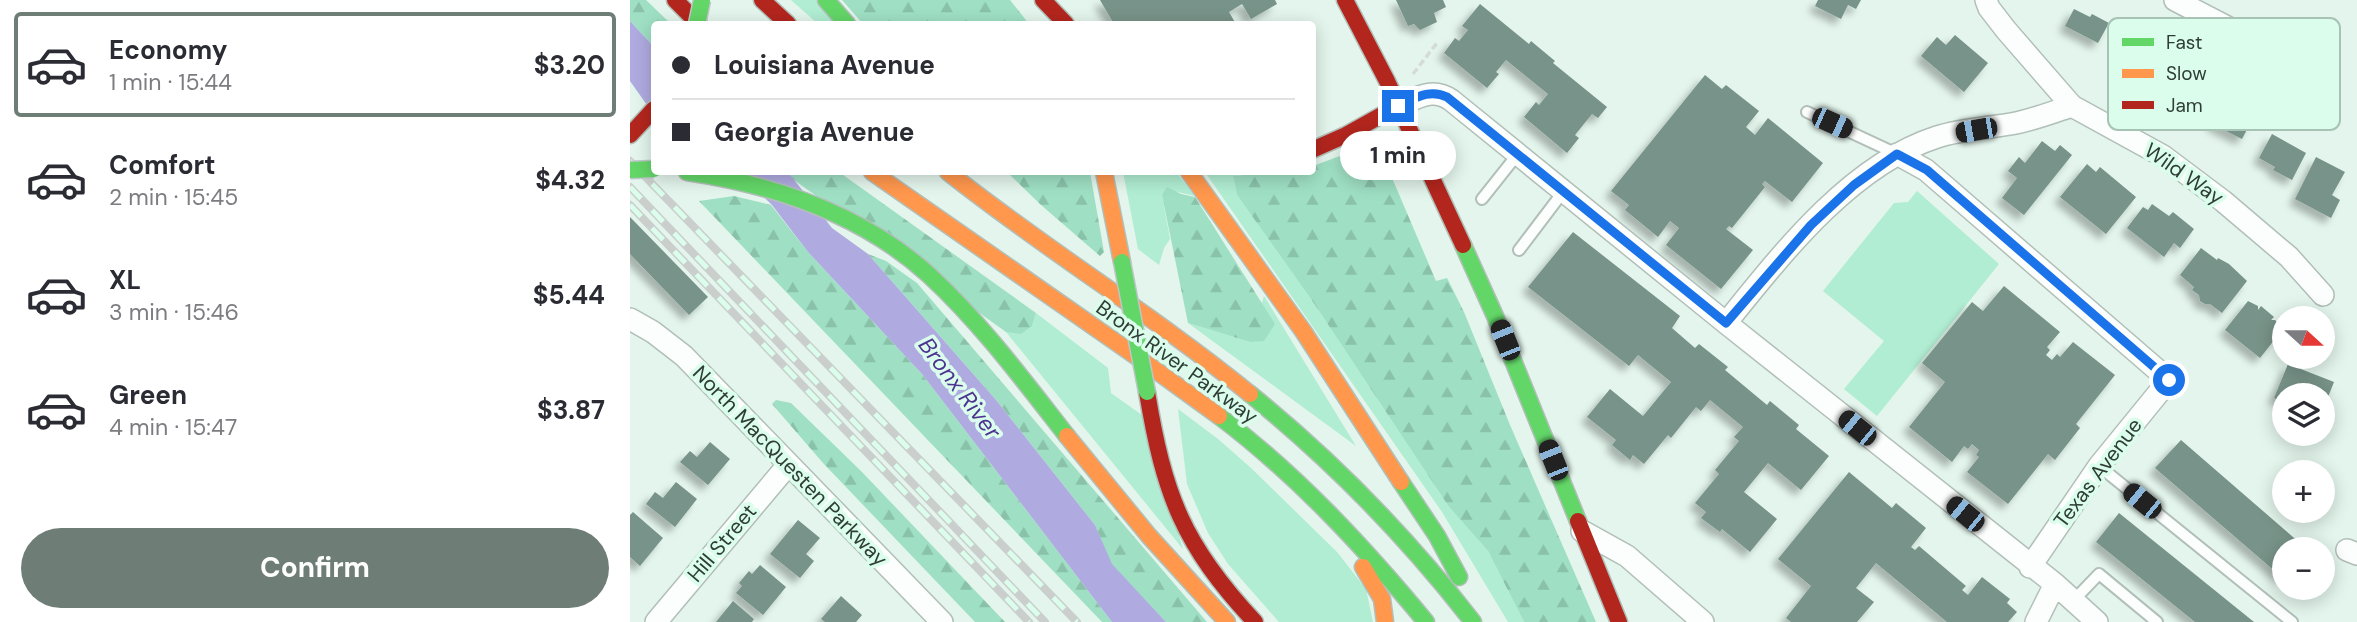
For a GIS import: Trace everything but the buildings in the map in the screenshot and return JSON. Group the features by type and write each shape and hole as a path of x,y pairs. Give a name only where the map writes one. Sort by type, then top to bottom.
{"main road":[{"path":"675,0 695,21"},
{"path":"698,21 702,0"},
{"path":"762,0 785,21"},
{"path":"826,0 844,21"},
{"path":"1026,0 1044,21"},
{"path":"1043,0 1063,21"},
{"path":"1345,0 1398,106 1496,316 1619,622"},
{"path":"1316,148 1398,106"},
{"path":"630,135 651,112"},
{"path":"630,170 651,169"},
{"path":"705,175 752,183 808,200 857,225 925,271 975,323 1115,496 1227,622"},
{"name":"Bronx River Parkway","path":"876,175 1201,403 1260,449 1315,499 1369,555 1426,622"},
{"name":"Bronx River Parkway","path":"952,175 1036,240 1231,379 1304,439 1357,489 1409,544 1473,622"},
{"path":"978,175 1036,240"},
{"path":"1105,175 1162,472 1177,517 1207,568 1255,622"},
{"path":"1191,175 1322,359 1437,536 1483,622"},
{"path":"1315,499 1379,591 1385,608 1385,622"}],"street":[{"name":"Wild Way","path":"1986,0 2006,30 2072,106 2108,126"},
{"path":"2175,0 2210,18"},
{"path":"1398,106 1428,94 1442,95 2030,567 2055,584 2097,622"},
{"path":"1726,323 1811,225 1854,185 1897,154 1937,137 2017,123 2072,106"},
{"name":"Wild Way","path":"2116,130 2163,156 2223,201 2289,257 2323,295"},
{"name":"Texas Avenue","path":"1897,154 1927,170 2169,380 2099,466 2030,567"},
{"name":"North MacQuesten Parkway","path":"630,320 653,332 684,356 942,622"},
{"name":"Hill Street","path":"656,622 788,465"},
{"path":"1582,531 1627,556 1703,622"},
{"path":"2036,622 2055,584"}],"lane":[{"path":"1807,112 1897,154"},
{"path":"1482,199 1517,155"},
{"path":"1518,250 1563,192"},
{"path":"2099,466 2292,622"},
{"path":"2073,601 2099,574 2157,622"}],"path":[{"path":"1413,74 1437,43"}],"green space":[{"path":"630,0 646,0 668,21 651,21 651,44 630,21"},
{"path":"791,0 816,0 834,21 815,21"},
{"path":"842,0 1010,0 1027,21 860,21"},
{"path":"1378,145 1436,281 1447,278 1464,312 1596,622 1524,622 1488,551 1449,507 1313,302 1237,195 1233,176 1316,175 1316,165 1364,147"},
{"path":"790,175 843,175 1036,313 1032,326 1021,334 1006,332"},
{"path":"1010,175 1091,175 1104,252 1100,256"},
{"path":"1124,175 1178,175 1195,196 1178,192 1162,195 1170,239 1159,265 1138,249"},
{"path":"1207,175 1244,175 1233,176 1237,195 1313,302 1449,507 1488,551 1524,622 1508,622 1442,512"},
{"path":"1167,187 1195,197 1275,324 1264,341 1250,342 1188,323 1162,195"},
{"path":"1917,191 1999,264 1877,416 1844,389 1884,341 1823,291 1894,203 1908,202"},
{"path":"734,196 771,205 808,252 922,374 1112,622 1102,622 699,201"},
{"path":"868,254 886,261 917,283 1207,622 1166,622 1111,564 1095,525 996,400"},
{"path":"1264,296 1356,446 1188,323 1250,342"},
{"path":"1036,313 1108,368 1111,393 1142,415 1183,549 1006,332 1032,326"},
{"path":"776,400 791,403 862,472 1005,622 975,622 823,463 772,404"},
{"path":"1178,409 1251,468 1337,552 1366,589 1373,622 1279,622 1228,564 1208,533 1187,484"}],"water":[{"path":"630,21 651,44 651,111 630,81"},
{"name":"Bronx River","path":"741,175 790,175 832,228 868,254 996,400 1095,525 1112,564 1166,622 1112,622 922,374 808,252 772,205"}],"railway":[{"path":"630,161 1077,622"},
{"path":"630,187 1045,622"},
{"path":"630,205 1029,622"}],"traffic: fast":[{"path":"698,21 702,0"},
{"path":"826,0 844,21"},
{"path":"630,170 651,169"},
{"path":"704,175 753,185 816,205 875,235 903,254 948,293 1001,353 1067,436"},
{"path":"1463,245 1495,316 1578,521"},
{"path":"1122,262 1147,392"},
{"path":"1250,394 1311,446 1396,530 1473,622"},
{"path":"1219,416 1302,487 1378,566 1426,622"},
{"path":"1401,482 1437,536 1459,577"}],"traffic: slow":[{"path":"876,175 1219,416"},
{"path":"952,175 1176,337 1250,394"},
{"path":"1105,175 1122,262"},
{"path":"1191,175 1303,331 1401,482"},
{"path":"1067,436 1149,536 1227,622"},
{"path":"1363,567 1382,599 1385,622"}],"traffic: jam":[{"path":"675,0 696,21"},
{"path":"762,0 785,21"},
{"path":"1043,0 1063,21"},
{"path":"1345,0 1387,81 1463,245"},
{"path":"1316,148 1398,106"},
{"path":"630,135 651,112"},
{"path":"1147,392 1161,461 1180,517 1210,568 1255,622"},
{"path":"1578,521 1619,622"}],"route":[{"path":"1398,106 1428,94 1447,97 1726,323 1811,225 1854,185 1897,154 1927,170 2169,380"}]}
